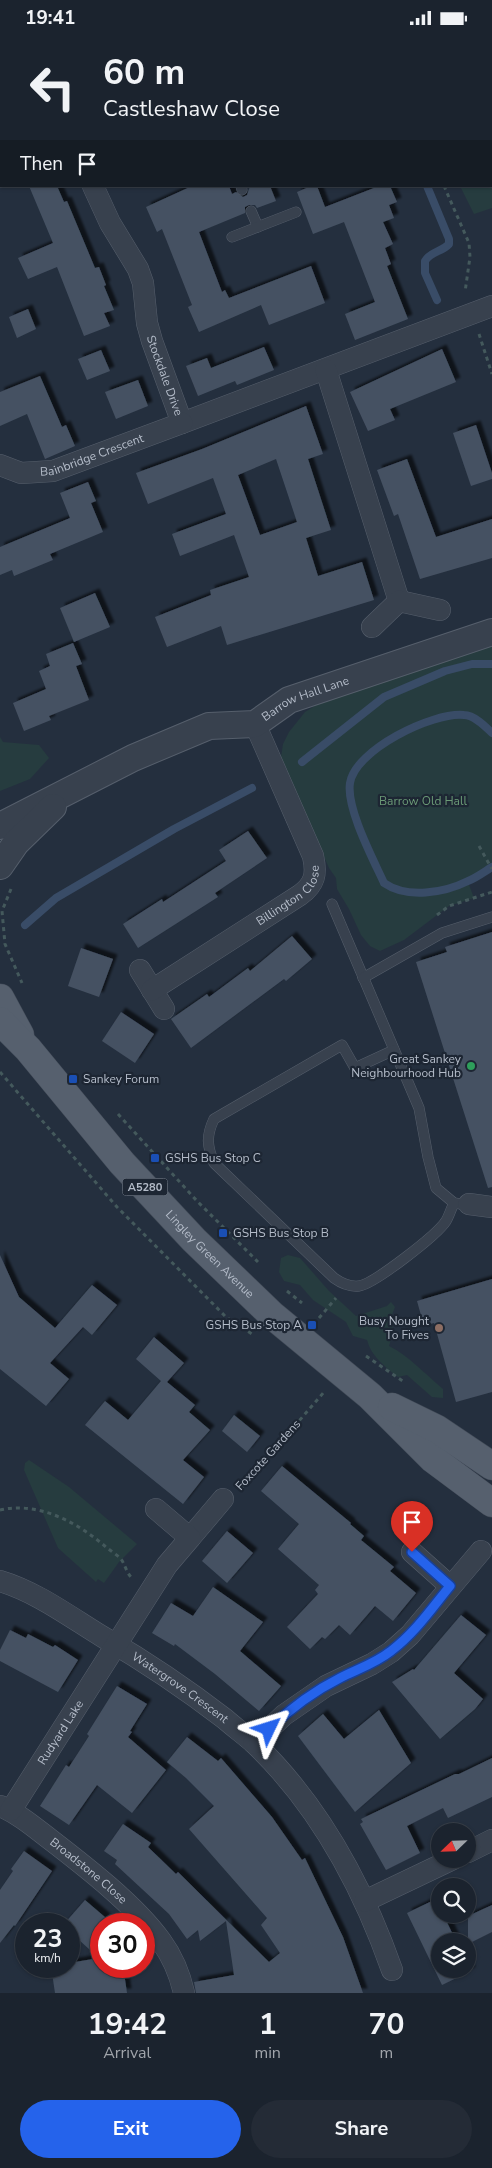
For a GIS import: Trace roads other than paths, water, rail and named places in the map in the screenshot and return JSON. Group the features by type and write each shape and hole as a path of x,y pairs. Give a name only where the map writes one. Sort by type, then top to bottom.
{"main road":[{"name":"Lingley Green Avenue","path":"0,998 28,1049"},
{"name":"Lingley Green Avenue","path":"0,1021 28,1049 122,1163 194,1239 272,1315 370,1396 433,1459 492,1503"},
{"name":"Lingley Green Avenue","path":"370,1396 437,1429 492,1466"}],"street":[{"name":"Stockdale Drive","path":"93,187 110,223 138,269 143,283 147,323 152,341 182,423 492,306"},
{"path":"326,370 399,601"},
{"name":"Bainbridge Crescent","path":"0,465 21,473 53,471 182,423"},
{"path":"399,601 440,610"},
{"path":"372,627 399,601"},
{"name":"Barrow Hall Lane","path":"0,826 68,793 133,758 209,726 255,724 289,699 492,632"},
{"name":"Billington Close","path":"152,989 300,895 311,885 315,877 316,869 313,856 255,724"},
{"name":"Barrow Hall Lane","path":"7,874 16,843 68,793"},
{"path":"140,970 164,1009"},
{"path":"462,1204 492,1207"},
{"name":"Foxcote Gardens","path":"117,1645 167,1565 223,1499"},
{"path":"156,1509 190,1538"},
{"path":"254,1743 284,1715 326,1686 372,1664 391,1652 410,1635 481,1551"},
{"path":"412,1552 450,1586"},
{"name":"Watergrove Crescent","path":"0,1581 42,1601 188,1690 254,1743 295,1788 324,1827 345,1860 366,1901 392,1970"},
{"name":"Rudyard Lake","path":"5,1808 117,1645"},
{"name":"Broadstone Close","path":"5,1808 67,1852 106,1885 149,1926 170,1956 184,1993"},
{"path":"476,1847 492,1840"},
{"path":"366,1901 434,1868"}],"lane":[{"path":"251,211 258,227"},
{"path":"232,237 296,212"},
{"path":"332,904 419,1108 436,1188 462,1204 430,1239 372,1282 359,1286 344,1285 334,1279 214,1163 207,1146 208,1131 214,1119 342,1045 355,1069 394,1050"},
{"path":"363,978 442,933 492,917"}],"waterway":[{"path":"427,187 449,239 449,244 446,247 430,255 425,261 425,273 437,300"},
{"path":"302,762 384,697 445,671 472,664 492,664"},
{"path":"492,733 483,724 468,715 450,716 415,726 397,735 365,758 355,770 350,783 352,806 356,819 384,883 403,891 426,893 448,889 471,880 492,867"},
{"path":"25,925 56,898 174,829 252,788"}],"place":[{"name":"Great Sankey Neighbourhood Hub","path":"471,1066"},
{"name":"Sankey Forum","path":"73,1079"},
{"name":"GSHS Bus Stop C","path":"155,1158"},
{"name":"GSHS Bus Stop B","path":"223,1233"},
{"name":"GSHS Bus Stop A","path":"312,1325"},
{"name":"Busy Nought To Fives","path":"439,1328"}],"park label":[{"name":"Barrow Old Hall","path":"423,801"}]}
